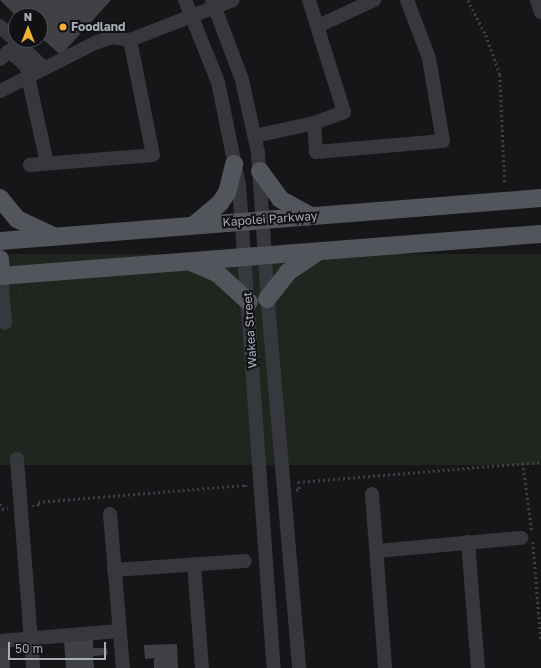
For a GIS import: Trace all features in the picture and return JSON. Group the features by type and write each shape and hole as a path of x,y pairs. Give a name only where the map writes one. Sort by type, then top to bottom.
{"main road":[{"path":"193,225 220,203 227,193 234,164"},
{"path":"260,171 280,198 311,216"},
{"path":"0,198 17,219 54,236"},
{"name":"Kapolei Parkway","path":"0,241 541,198"},
{"path":"0,270 188,262 541,234"},
{"path":"268,302 288,272 318,252"},
{"path":"188,262 217,273 249,305"}],"street":[{"name":"Wakea Street","path":"185,0 193,16 218,82 234,164 242,221 249,305 255,488 274,668"},
{"path":"0,91 34,73 112,37 130,40 193,16 214,4 233,0"},
{"path":"255,136 314,123 344,112 309,0"},
{"path":"318,26 374,0"},
{"path":"314,123 316,152 443,141 429,58 407,0"},
{"path":"537,0 541,12"},
{"name":"Wakea Street","path":"214,4 242,80 255,136 260,171 268,302 288,487 299,668"},
{"path":"0,26 34,73 47,163"},
{"path":"30,165 153,155 130,40"},
{"path":"0,60 9,51 34,73"},
{"path":"0,270 5,323"},
{"path":"17,459 33,668"},
{"path":"372,494 385,668"},
{"path":"110,514 122,668"},
{"path":"377,551 529,537"},
{"path":"468,542 478,668"},
{"path":"114,570 245,560"},
{"path":"194,564 202,668"},
{"path":"0,641 119,631"}],"path":[{"path":"468,0 486,35 500,75 505,185"},
{"path":"288,487 299,489 298,482 541,462"},
{"path":"523,463 529,537 541,642"},
{"path":"32,506 38,506 38,502 231,486 246,485 247,490 255,488"},
{"path":"0,504 2,509 8,508"}],"shaded area":[{"path":"0,254 541,254 541,465 0,465"}],"building":[{"name":"Foodland","path":"0,0 111,0 61,55 48,44 48,8 8,8"},
{"path":"93,639 93,648 107,648 108,655 93,656 94,668 66,668 64,641"},
{"path":"177,644 178,668 154,668 154,658 145,659 144,645"},
{"path":"8,647 10,668 0,668 0,648"}],"place":[{"name":"Foodland","path":"63,27"}]}
